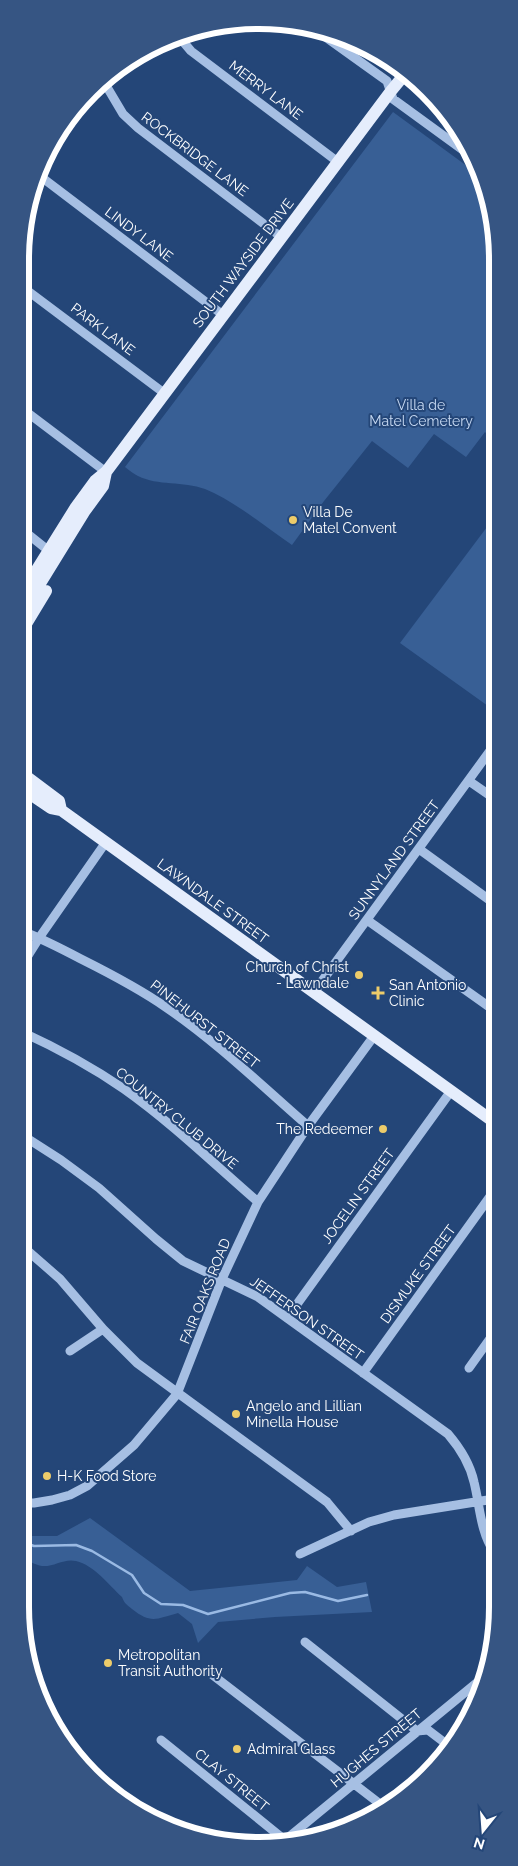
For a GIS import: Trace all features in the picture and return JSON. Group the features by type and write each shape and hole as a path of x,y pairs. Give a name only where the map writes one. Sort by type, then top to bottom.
{"main road":[{"name":"SOUTH WAYSIDE DRIVE","path":"29,600 95,481 106,472 402,78"},
{"name":"SOUTH WAYSIDE DRIVE","path":"29,583 80,510"},
{"path":"29,568 57,529 80,510"},
{"path":"29,619 75,541 80,510"},
{"name":"LAWNDALE STREET","path":"31,790 51,808 61,810 489,1118"}],"street":[{"path":"330,40 387,81 393,99 461,148"},
{"name":"MERRY LANE","path":"183,42 191,51 338,162"},
{"name":"ROCKBRIDGE LANE","path":"107,86 123,114 138,128 281,237"},
{"name":"LINDY LANE","path":"43,179 223,314"},
{"name":"PARK LANE","path":"29,292 164,393"},
{"path":"29,414 106,472"},
{"path":"29,536 44,547"},
{"name":"SUNNYLAND STREET","path":"314,992 489,753"},
{"path":"469,781 489,795"},
{"path":"29,954 106,842"},
{"path":"420,849 489,900"},
{"path":"367,920 489,1007"},
{"name":"PINEHURST STREET","path":"29,934 136,988 169,1010 216,1046 308,1126"},
{"name":"COUNTRY CLUB DRIVE","path":"29,1035 64,1051 124,1089 178,1132 258,1202"},
{"name":"FAIR OAKS ROAD","path":"29,1503 70,1495 87,1486 134,1446 177,1394 222,1279 258,1202 308,1126 374,1036"},
{"name":"JOCELIN STREET","path":"287,1318 451,1091"},
{"name":"JEFFERSON STREET","path":"29,1139 91,1182 156,1240 184,1261 258,1297 448,1434 469,1465 474,1481 483,1531 489,1542"},
{"name":"DISMUKE STREET","path":"363,1373 489,1198"},
{"path":"29,1252 60,1279 103,1329 136,1363 327,1502 351,1531"},
{"path":"70,1351 103,1329"},
{"path":"469,1368 489,1340"},
{"path":"300,1554 369,1522 394,1515 489,1500"},
{"path":"306,1642 418,1732 428,1730 445,1743"},
{"path":"210,1673 379,1803"},
{"name":"HUGHES STREET","path":"293,1834 476,1683"},
{"name":"CLAY STREET","path":"161,1740 279,1836"}],"green space":[{"name":"Villa de Matel Cemetery","path":"393,112 471,169 485,214 489,244 489,436 485,432 466,457 434,434 408,468 372,441 292,545 239,507 216,494 188,485 146,479 125,467"},
{"path":"489,524 489,707 400,643"},
{"path":"90,1518 190,1591 297,1580 307,1566 337,1587 366,1582 372,1612 218,1622 198,1643 192,1624 178,1613 154,1619 144,1617 127,1605 122,1597 101,1576 83,1563 72,1560 42,1566 29,1562 29,1520 31,1536 57,1536"}],"waterway":[{"path":"29,1544 34,1546 76,1545 92,1551 132,1575 144,1593 161,1604 183,1605 208,1614 290,1593 305,1592 338,1601 367,1595"}],"place":[{"name":"Villa De Matel Convent","path":"293,520"},
{"name":"Church of Christ - Lawndale","path":"359,975"},
{"name":"San Antonio Clinic","path":"378,993"},
{"name":"The Redeemer","path":"383,1129"},
{"name":"Angelo and Lillian Minella House","path":"236,1414"},
{"name":"H-K Food Store","path":"47,1476"},
{"name":"Metropolitan Transit Authority","path":"108,1663"},
{"name":"Admiral Glass","path":"237,1749"}]}
